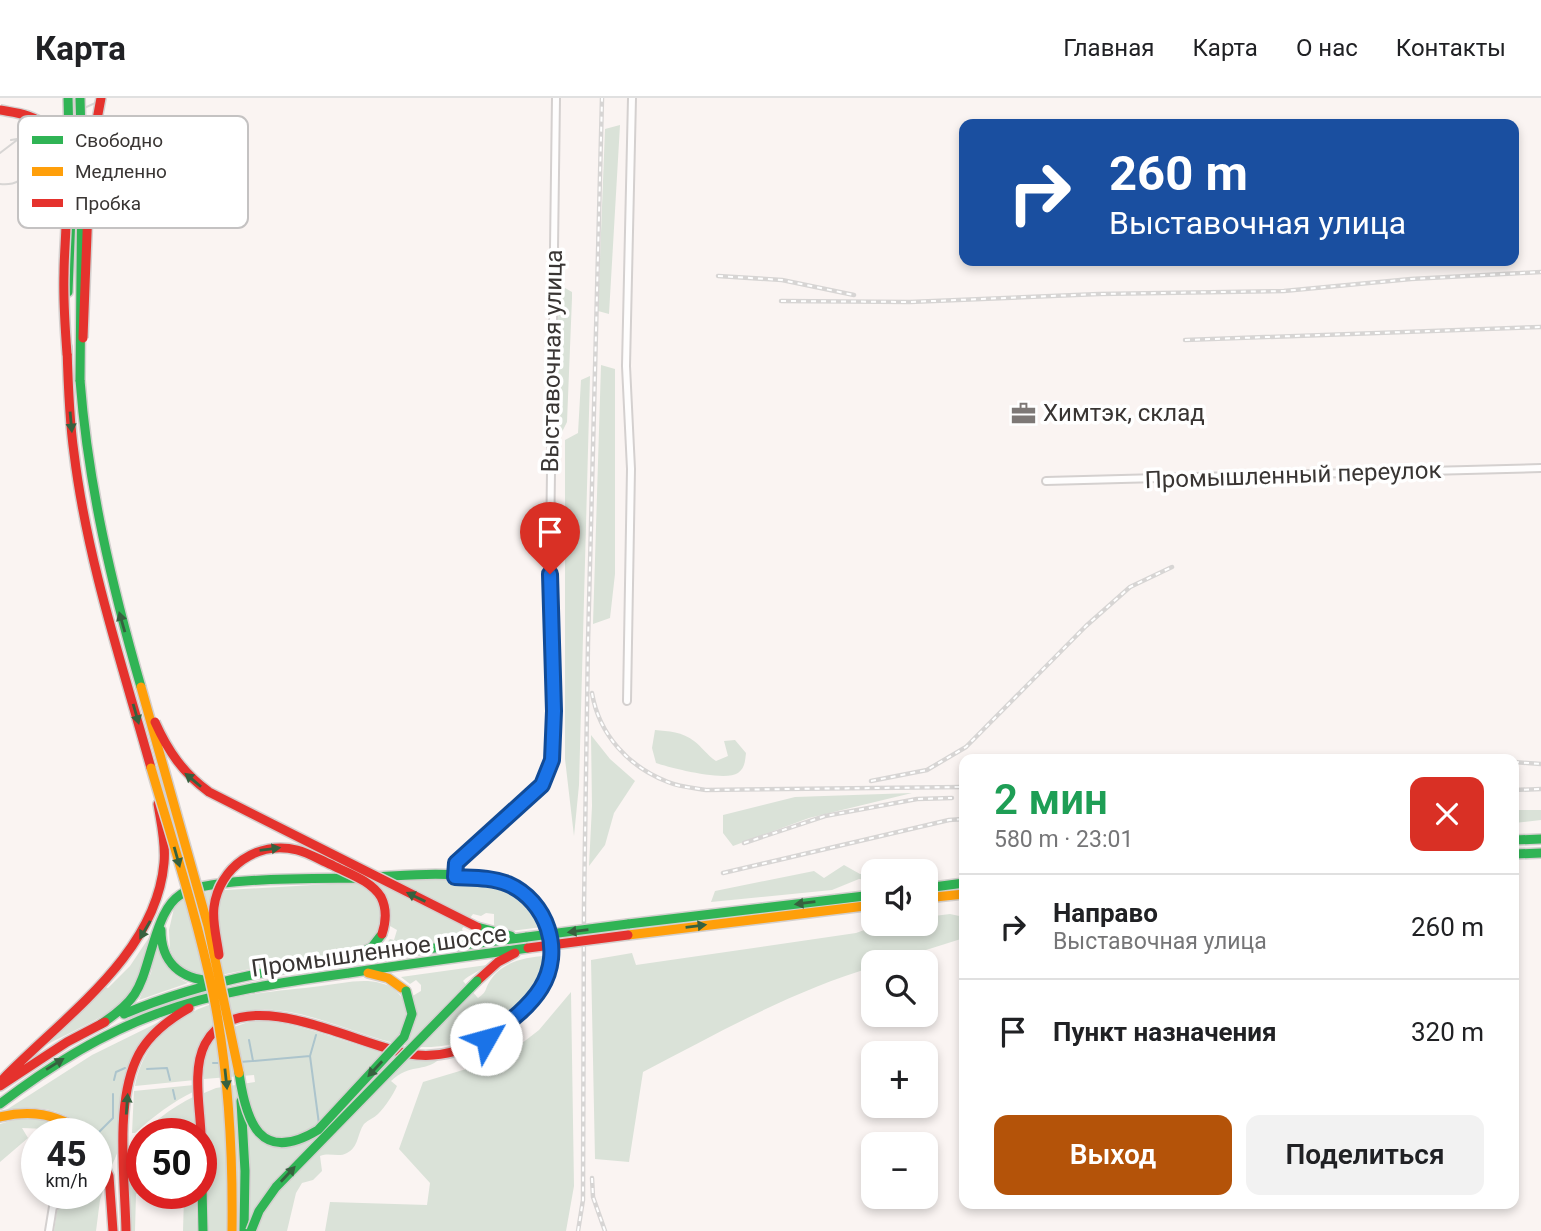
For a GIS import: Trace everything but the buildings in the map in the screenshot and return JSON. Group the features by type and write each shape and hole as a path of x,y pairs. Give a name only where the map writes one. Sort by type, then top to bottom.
{"main road":[{"path":"68,98 69,116"},
{"path":"80,98 81,116"},
{"path":"98,116 101,98"},
{"path":"0,110 29,116"},
{"path":"64,228 67,354 75,457 91,547 200,938 216,1013 228,1099 233,1168 232,1231"},
{"path":"67,354 70,228"},
{"path":"82,228 80,380 85,447 96,512 110,579 225,982"},
{"path":"80,380 88,228"},
{"path":"141,687 168,750 183,771 200,786 236,807 477,927 498,934 527,937"},
{"path":"0,1084 123,961 150,921 160,891 164,851 151,768"},
{"path":"1519,840 1541,839"},
{"path":"332,963 366,952 382,934 386,920 384,905 377,892 363,880 299,850 277,848 256,851 242,858 229,870 218,887 214,915 246,1112 258,1132 265,1138 279,1143 301,1140 318,1130 404,1037 412,1022 413,1013 406,991 388,978 356,972"},
{"path":"1519,854 1541,853"},
{"path":"101,1024 126,1008 140,989 162,921 174,899 197,887 404,876 489,879 509,885 529,898 543,915 550,937 550,967 543,986 527,1006 486,1039 461,1050 439,1055 406,1054 284,1017 253,1015 226,1022 213,1032 202,1056 199,1077 200,1118"},
{"path":"938,886 959,884"},
{"path":"938,897 959,895"},
{"name":"Промышленное шоссе","path":"0,1104 27,1082 106,1035 156,1013 209,997 294,980 528,948 628,930 861,897"},
{"name":"Промышленное шоссе","path":"0,1084 101,1024 160,1000 225,982 332,963 527,937 628,930 861,906"},
{"path":"162,921 162,952 172,967 194,980 225,982"},
{"path":"251,1231 259,1211 276,1186 477,981 498,962 528,948"},
{"path":"126,1231 126,1103 132,1071 143,1048 158,1029 181,1012 209,997"},
{"path":"239,1073 245,1171 244,1231"},
{"path":"0,1118 25,1112 57,1118"},
{"path":"112,1185 113,1231"},
{"path":"203,1209 203,1231"}],"street":[{"name":"Выставочная улица","path":"455,877 456,863 542,785 552,760 554,711 550,547 556,98"},
{"path":"627,701 631,469 626,366 632,98"},
{"name":"Промышленный переулок","path":"1046,481 1541,468"},
{"path":"49,1231 53,1209"}],"shaded area":[{"path":"620,125 609,314 598,311 605,129"},
{"path":"565,288 572,292 572,298 567,422 562,432 556,428 555,403 559,291"},
{"path":"601,365 615,369 615,574 610,618 593,624"},
{"path":"590,376 579,785 574,836 565,759 565,440 578,433 581,380"},
{"path":"655,730 690,738 716,761 728,756 724,741 735,740 746,753 745,762 738,773 722,776 656,763 652,748"},
{"path":"591,735 610,759 635,781 614,813 605,845 589,866 592,806"},
{"path":"912,793 809,818 733,846 723,833 723,815 795,797"},
{"path":"1519,810 1541,810 1541,820 1519,822"},
{"path":"844,865 861,874 861,879 832,890 711,902 715,891 814,871 824,878"},
{"path":"397,880 476,881 506,887 525,899 542,927 511,931 494,928 494,914 473,914 462,929 466,940 380,951 390,939 394,940 397,930 390,926 379,926 376,939 359,952 279,963 216,976 199,976 185,970 170,949 169,930 174,908 185,898 210,891"},
{"path":"938,916 959,916 959,940 926,950 861,950 861,971 784,1000 643,1072 629,1162 595,1159 591,960 632,953 636,965 861,931 861,936 938,936"},
{"path":"154,930 140,978 124,1001 103,1016 43,1047 130,966"},
{"path":"157,941 167,967 188,983 139,1000 151,973"},
{"path":"545,956 534,983 518,1003 486,1030 466,1040 433,1047 398,1044 294,1013 269,1010 244,1012 222,1021 207,1033 200,1048 195,1080 135,1086 144,1058 161,1034 193,1012 228,999 366,981 391,987 404,1001 421,991 421,985 416,980 410,984 401,977 487,965 463,981 478,998 495,975 507,965 522,959"},
{"path":"571,992 574,1186 566,1231 325,1231 330,1202 427,1205 430,1183 399,1149 423,1082 503,1058 539,1030"},
{"path":"257,1020 280,1023 394,1055 440,1059 428,1066 404,1072 391,1081 397,1086 393,1093 378,1114 364,1124 351,1150 340,1155 320,1156 322,1171 313,1180 302,1183 296,1193 287,1231 207,1231 208,1209 217,1209 217,1118 205,1118 204,1093 216,1088 255,1082 254,1075 204,1079 204,1065 210,1045 217,1037 234,1027"},
{"path":"159,1022 140,1044 127,1070 122,1089 119,1146 112,1165 112,1118 70,1118 40,1108 3,1112 92,1055"},
{"path":"194,1085 195,1091 152,1118 133,1118 134,1091"},
{"path":"195,1096 196,1118 160,1118 177,1106"},
{"path":"23,1117 30,1118 21,1118 21,1144 0,1162 0,1124"},
{"path":"99,1209 96,1231 54,1231 57,1211"},
{"path":"129,1209 136,1209 135,1231 129,1231"},
{"path":"184,1209 196,1209 197,1231 183,1231"}],"waterway":[{"path":"316,1035 310,1056 319,1124"},
{"path":"249,1040 253,1061 310,1056"},
{"path":"240,1062 252,1061"},
{"path":"213,1063 220,1063"},
{"path":"114,1080 116,1072 125,1068"},
{"path":"147,1069 167,1068 170,1080"},
{"path":"173,1090 175,1099"},
{"path":"112,1119 113,1094"}],"tram line":[{"path":"67,116 106,98"},
{"path":"0,153 18,139"},
{"path":"11,140 18,140"},
{"path":"0,184 18,181"}],"railway":[{"path":"578,1231 583,1200 588,642 602,98"},
{"path":"781,301 910,302 1099,294 1284,291 1411,279 1541,272"},
{"path":"718,276 782,280 854,295"},
{"path":"1185,340 1541,327"},
{"path":"871,781 927,770 966,747 1086,626 1130,587 1172,567"},
{"path":"592,693 601,723 618,748 641,768 677,785 706,790 959,787"},
{"path":"1519,762 1541,764"},
{"path":"1519,790 1541,789"},
{"path":"744,843 825,816 917,799 952,798"},
{"path":"723,873 959,819"},
{"path":"592,1178 593,1197 605,1231"}],"traffic: fast":[{"path":"68,98 68,116"},
{"path":"80,98 81,116"},
{"path":"68,292 70,228"},
{"path":"80,380 81,228"},
{"path":"80,380 95,497 120,611 141,687"},
{"path":"1519,840 1541,839"},
{"path":"1519,854 1541,853"},
{"path":"376,877 447,875 494,882 515,891 532,905 546,925"},
{"path":"101,1024 125,1006 138,989 164,915 180,895 214,884 362,878"},
{"path":"938,886 959,884"},
{"path":"628,924 861,896"},
{"path":"527,937 628,924"},
{"path":"477,927 511,936"},
{"path":"161,930 165,952 175,967 191,977 212,981"},
{"path":"354,956 372,947 382,934"},
{"path":"124,1014 172,996 271,971 374,955 527,937"},
{"path":"0,1104 55,1065 94,1042 135,1022 179,1006 276,984 528,948"},
{"path":"251,1231 259,1211 276,1187 477,981"},
{"path":"239,1073 246,1107 259,1133 269,1140 282,1143 298,1140 318,1130 404,1037 412,1014 406,991"},
{"path":"241,1101 245,1171 244,1231"},
{"path":"203,1209 203,1231"}],"traffic: slow":[{"path":"141,687 208,926 239,1073"},
{"path":"151,768 200,936 213,993 229,1112 232,1231"},
{"path":"938,897 959,895"},
{"path":"628,935 861,906"},
{"path":"368,973 388,978 406,991"},
{"path":"0,1117 23,1113 55,1118"}],"traffic: jam":[{"path":"98,116 101,98"},
{"path":"0,110 27,116"},
{"path":"65,228 64,293 67,354"},
{"path":"83,338 87,228"},
{"path":"67,347 72,440 87,533 106,612 151,768"},
{"path":"155,722 177,761 209,792 477,927"},
{"path":"3,1079 103,982 144,927 157,896 164,863 164,841 158,804"},
{"path":"219,955 214,919 217,893 232,869 255,853 268,849 301,851 371,886 381,897 384,906 382,934"},
{"path":"200,1118 198,1088 201,1054 205,1044 222,1025 246,1016 274,1016 304,1022 417,1055 434,1055 468,1047 499,1030 536,995 551,961 551,943 546,925"},
{"path":"528,948 628,935"},
{"path":"477,981 498,962 515,953"},
{"path":"126,1231 123,1121 130,1079 140,1052 152,1037 189,1008"},
{"path":"0,1086 67,1042 105,1022"},
{"path":"111,1209 113,1231"}],"place":[{"name":"Химтэк, склад","path":"1023,413"}],"route":[{"path":"486,1039 536,996 547,977 552,957 547,925 543,915 529,898 500,881 455,877 456,863 542,785 552,760 554,711 550,574"}]}
